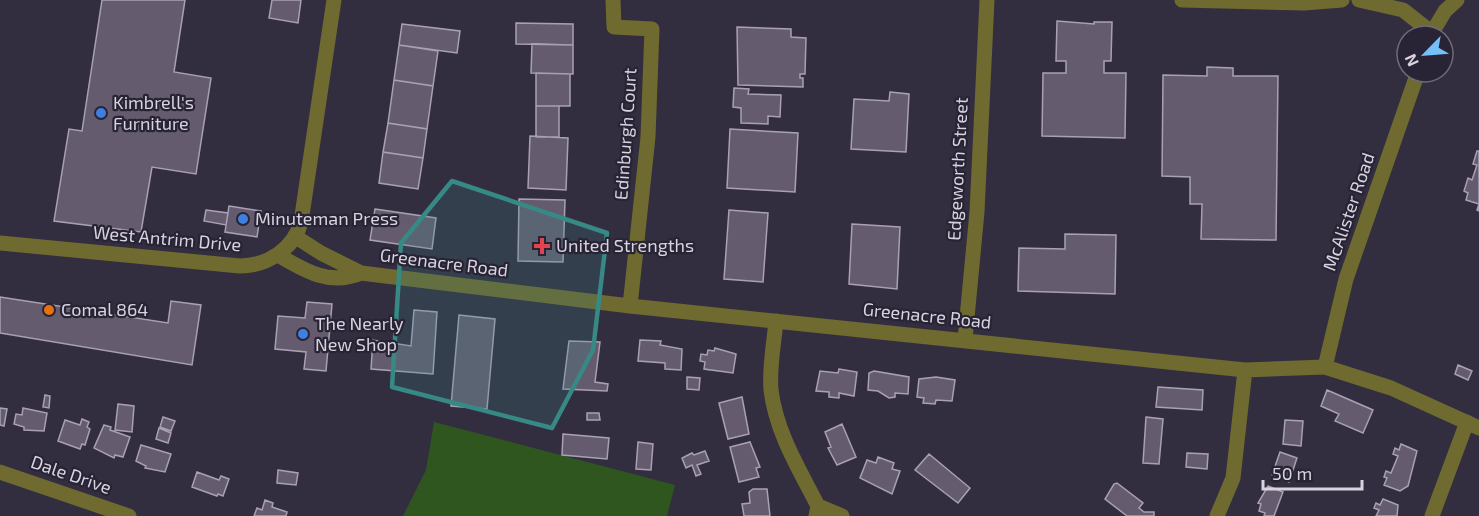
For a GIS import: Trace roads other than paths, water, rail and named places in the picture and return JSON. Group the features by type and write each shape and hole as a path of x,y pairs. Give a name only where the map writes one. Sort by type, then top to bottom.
{"street":[{"path":"296,237 303,213 334,0"},
{"name":"Edinburgh Court","path":"613,0 614,27 652,29 648,137 630,306"},
{"name":"Edgeworth Street","path":"965,339 976,212 987,0"},
{"path":"1182,0 1304,3 1342,0"},
{"path":"1359,0 1403,10 1419,24"},
{"path":"1437,24 1445,11 1457,0"},
{"name":"McAlister Road","path":"1325,367 1346,279 1414,84"},
{"name":"West Antrim Drive","path":"0,243 240,266 260,263 278,255 296,237"},
{"name":"Greenacre Road","path":"296,237 321,253 361,273 630,306 965,339 1245,370 1325,367 1391,388 1473,425"},
{"name":"Greenacre Road","path":"278,255 309,273 321,277 346,279 361,273"},
{"path":"776,321 771,389 782,435 817,511 842,516"},
{"path":"1217,516 1233,478 1245,370"},
{"path":"1432,516 1473,425"},
{"name":"Dale Drive","path":"0,472 129,516"}],"place":[{"name":"Kimbrell's Furniture","path":"101,113"},
{"name":"Minuteman Press","path":"243,219"},
{"name":"United Strengths","path":"542,246"},
{"name":"Comal 864","path":"49,310"},
{"name":"The Nearly New Shop","path":"303,334"}]}
